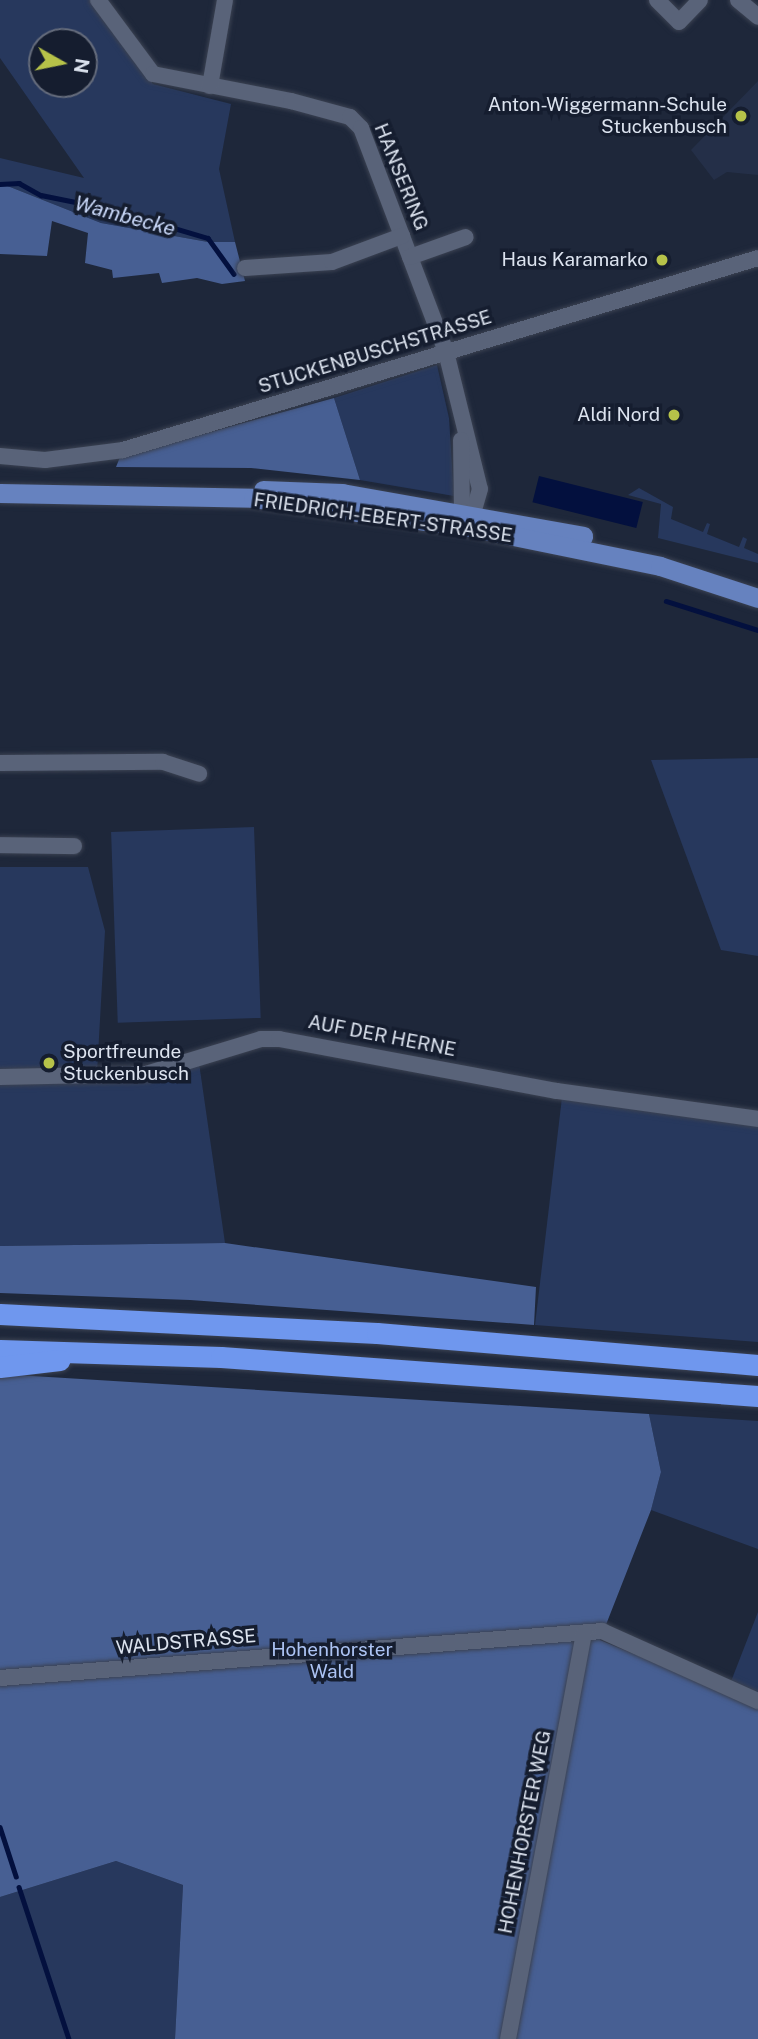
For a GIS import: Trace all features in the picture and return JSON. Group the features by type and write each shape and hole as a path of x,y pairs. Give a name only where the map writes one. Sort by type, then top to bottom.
{"highway":[{"path":"0,1306 10,1314 377,1333 758,1365"},
{"path":"0,1350 107,1352 758,1396"},
{"path":"0,1367 107,1352"}],"main road":[{"name":"FRIEDRICH-EBERT-STRASSE","path":"0,483 313,491 646,550 758,584"},
{"name":"FRIEDRICH-EBERT-STRASSE","path":"0,493 253,498 469,517 660,566 758,598"}],"street":[{"name":"HANSERING","path":"98,0 153,74 291,100 350,117 369,143 446,352 460,416 469,517"},
{"path":"210,86 225,0"},
{"path":"657,0 679,22 700,0"},
{"path":"738,0 758,17"},
{"path":"245,268 332,262 402,236"},
{"path":"410,257 466,237"},
{"name":"STUCKENBUSCHSTRASSE","path":"0,456 45,460 123,450 758,258"},
{"path":"0,763 163,762 199,774"},
{"path":"0,845 74,846"},
{"name":"AUF DER HERNE","path":"0,1077 146,1074 261,1039 279,1039 557,1091 758,1119"},
{"name":"WALDSTRASSE","path":"0,1678 602,1632 758,1701"},
{"name":"HOHENHORSTER WEG","path":"508,2039 584,1633"}],"shaded area":[{"path":"0,0 91,0 153,84 231,104 219,169 235,242 208,242 101,223 0,183 0,158 84,178 0,58"},
{"name":"Anton-Wiggermann-Schule Stuckenbusch","path":"758,81 758,175 727,172 714,180 691,150"},
{"path":"437,365 449,418 454,496 360,480 334,398"},
{"path":"539,476 643,502 636,528 532,502"},
{"path":"639,488 673,507 671,519 703,532 707,523 710,524 707,534 739,547 743,537 747,539 744,548 758,554 758,563 658,538 661,504 628,495"},
{"path":"758,758 758,956 721,950 651,760"},
{"path":"254,827 261,1018 118,1023 111,832"},
{"name":"Sportfreunde Stuckenbusch","path":"0,867 88,867 105,931 97,1073 144,1071 198,1056 225,1243 0,1246"},
{"path":"563,1089 758,1115 758,1342 535,1325"},
{"path":"649,1414 758,1421 758,1549 651,1510 661,1472"},
{"path":"758,1612 758,1696 730,1684"},
{"path":"116,1861 183,1885 175,2039 0,2039 0,1897"}],"green space":[{"path":"0,183 101,223 208,242 235,242 245,281 222,284 197,278 162,283 159,273 113,278 112,270 85,263 88,233 52,221 47,256 0,254"},
{"path":"334,398 360,480 251,468 116,467 120,457"},
{"path":"225,1243 536,1287 534,1325 190,1300 0,1293 0,1246"},
{"name":"Hohenhorster Wald","path":"0,1374 649,1414 661,1472 651,1510 600,1640 758,1705 758,2039 175,2039 183,1885 116,1861 0,1897"}],"waterway":[{"name":"Wambecke","path":"0,184 19,183 41,195 110,209 208,238 234,274"},
{"name":"Wambecke","path":"666,601 758,630"},
{"path":"0,1827 16,1876"},
{"path":"19,1887 69,2039"}],"place":[{"name":"Anton-Wiggermann-Schule Stuckenbusch","path":"741,116"},
{"name":"Haus Karamarko","path":"662,260"},
{"name":"Aldi Nord","path":"674,415"},
{"name":"Sportfreunde Stuckenbusch","path":"49,1063"}]}
